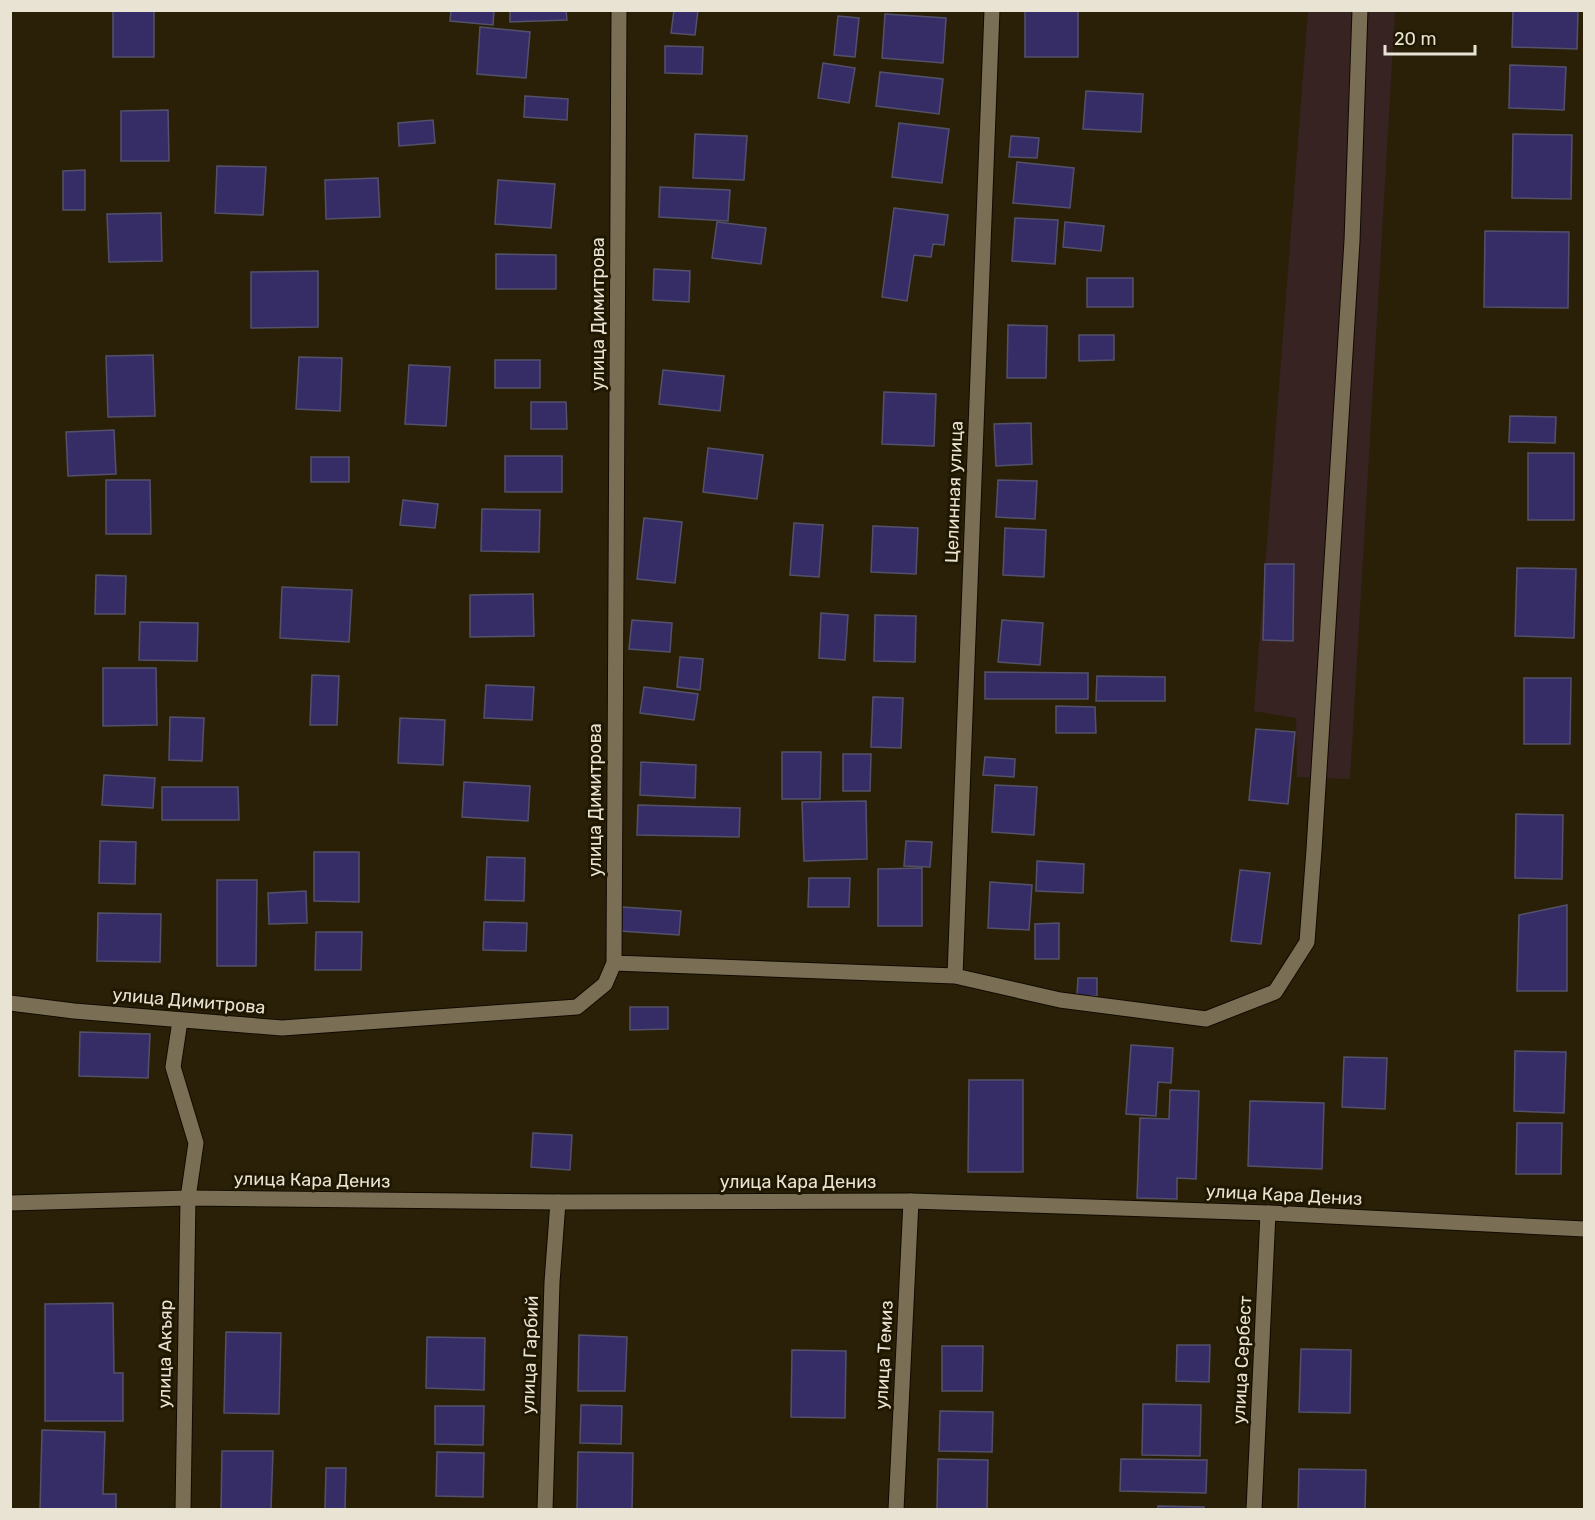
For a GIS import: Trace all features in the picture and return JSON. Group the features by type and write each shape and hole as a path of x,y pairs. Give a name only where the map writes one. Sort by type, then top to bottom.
{"street":[{"name":"улица Димитрова","path":"10,1003 180,1021 282,1028 577,1007 605,984 614,963 619,10"},
{"name":"Целинная улица","path":"955,976 992,10"},
{"path":"614,963 955,976 1060,1000 1206,1019 1275,992 1307,942 1352,241 1360,10"},
{"name":"улица Акъяр","path":"180,1021 173,1067 196,1143 188,1198 183,1509"},
{"name":"улица Кара Дениз","path":"10,1203 188,1198 558,1202 911,1201 1269,1213 1584,1229"},
{"name":"улица Темиз","path":"896,1509 911,1201"},
{"name":"улица Гарбий","path":"545,1509 552,1282 558,1202"},
{"name":"улица Сербест","path":"1254,1509 1269,1213"}],"shaded area":[{"path":"1308,11 1395,11 1350,779 1297,777 1296,718 1254,711"}],"building":[{"path":"113,10 154,10 154,57 113,57"},
{"path":"451,10 494,10 493,25 450,21"},
{"path":"510,10 566,10 567,20 510,22"},
{"path":"674,10 698,10 695,35 671,33"},
{"path":"1025,10 1078,10 1078,57 1025,57"},
{"path":"1513,10 1578,10 1577,49 1512,47"},
{"path":"885,14 946,18 943,63 882,58"},
{"path":"838,16 859,18 855,57 834,55"},
{"path":"480,27 530,32 526,78 477,74"},
{"path":"665,46 703,47 702,74 665,73"},
{"path":"823,63 855,68 849,103 818,98"},
{"path":"1510,65 1566,67 1564,110 1509,108"},
{"path":"880,72 943,79 939,114 876,106"},
{"path":"1086,91 1143,94 1141,132 1083,129"},
{"path":"525,96 568,99 567,120 524,117"},
{"path":"168,110 169,161 121,161 121,111"},
{"path":"433,120 435,143 399,146 398,123"},
{"path":"899,123 949,129 942,183 892,177"},
{"path":"695,134 747,136 744,180 693,178"},
{"path":"1513,134 1572,135 1571,199 1512,198"},
{"path":"1011,136 1039,138 1037,158 1009,157"},
{"path":"1017,162 1074,168 1070,208 1013,203"},
{"path":"217,166 266,167 263,215 215,213"},
{"path":"85,170 85,210 63,210 63,171"},
{"path":"378,178 380,217 326,219 325,180"},
{"path":"498,180 555,184 551,228 495,224"},
{"path":"660,187 730,190 728,221 659,217"},
{"path":"894,208 948,215 944,245 933,244 931,257 914,255 907,301 882,297"},
{"path":"161,213 162,261 109,262 107,214"},
{"path":"1015,218 1058,220 1055,264 1012,261"},
{"path":"717,222 766,228 761,264 712,258"},
{"path":"1065,222 1104,226 1101,251 1063,247"},
{"path":"1485,231 1569,232 1568,308 1484,307"},
{"path":"496,254 556,255 556,289 496,289"},
{"path":"654,269 690,271 689,302 653,300"},
{"path":"318,271 318,327 251,328 251,272"},
{"path":"1087,278 1133,278 1133,307 1087,307"},
{"path":"1008,325 1047,326 1046,378 1007,378"},
{"path":"1079,335 1114,335 1114,360 1079,361"},
{"path":"153,355 155,416 108,417 106,356"},
{"path":"299,357 342,358 340,411 296,409"},
{"path":"495,360 540,360 540,388 495,388"},
{"path":"409,365 450,367 446,426 405,424"},
{"path":"663,370 724,376 720,411 659,404"},
{"path":"884,392 936,394 934,446 882,444"},
{"path":"531,402 566,402 567,429 531,429"},
{"path":"1510,416 1556,417 1555,443 1509,442"},
{"path":"1031,423 1032,464 996,466 994,424"},
{"path":"114,430 116,474 68,476 66,432"},
{"path":"708,448 763,455 757,499 703,492"},
{"path":"1528,453 1574,453 1574,520 1528,520"},
{"path":"505,456 562,456 562,492 505,492"},
{"path":"311,457 349,457 349,482 311,482"},
{"path":"106,480 150,480 151,534 106,534"},
{"path":"998,480 1037,481 1035,519 996,517"},
{"path":"403,500 438,504 435,528 400,525"},
{"path":"482,509 540,510 539,552 481,551"},
{"path":"644,518 682,522 675,583 637,579"},
{"path":"794,523 823,525 819,577 790,575"},
{"path":"873,526 918,528 916,574 871,572"},
{"path":"1005,528 1046,530 1044,577 1003,575"},
{"path":"1265,564 1294,564 1293,641 1263,640"},
{"path":"1517,568 1576,569 1574,638 1515,636"},
{"path":"96,575 126,576 125,614 95,614"},
{"path":"282,587 352,590 349,642 280,638"},
{"path":"533,594 534,636 470,637 470,595"},
{"path":"821,613 848,615 845,660 819,658"},
{"path":"875,615 916,616 915,662 874,661"},
{"path":"632,620 672,623 670,652 629,649"},
{"path":"1002,620 1043,623 1040,665 998,662"},
{"path":"140,622 198,623 197,661 139,660"},
{"path":"680,657 703,659 700,690 677,687"},
{"path":"103,668 156,668 157,725 103,726"},
{"path":"985,672 1088,673 1088,699 985,699"},
{"path":"312,675 339,676 337,725 310,725"},
{"path":"1097,676 1165,677 1165,701 1096,701"},
{"path":"1524,678 1571,678 1570,744 1524,744"},
{"path":"486,685 534,687 532,720 484,718"},
{"path":"644,687 698,694 694,720 640,713"},
{"path":"873,697 903,698 901,748 871,747"},
{"path":"1056,706 1095,707 1096,733 1056,733"},
{"path":"170,717 204,718 202,761 169,760"},
{"path":"400,718 445,720 443,765 398,763"},
{"path":"1256,729 1295,732 1288,804 1249,800"},
{"path":"782,752 821,752 820,799 782,799"},
{"path":"843,754 871,754 870,791 843,791"},
{"path":"985,757 1015,759 1014,777 983,775"},
{"path":"641,762 696,765 695,798 640,795"},
{"path":"104,775 155,778 153,808 102,805"},
{"path":"464,782 530,786 528,821 462,817"},
{"path":"995,785 1037,787 1034,835 992,832"},
{"path":"162,787 238,787 239,820 162,820"},
{"path":"866,801 867,859 804,861 802,802"},
{"path":"638,805 740,808 739,837 637,835"},
{"path":"1516,814 1563,815 1562,879 1515,878"},
{"path":"100,841 136,842 135,884 99,883"},
{"path":"906,841 932,842 930,867 904,866"},
{"path":"314,852 359,852 359,902 314,901"},
{"path":"487,857 525,858 524,901 485,900"},
{"path":"1037,861 1084,864 1083,893 1036,891"},
{"path":"922,868 922,926 878,926 878,869"},
{"path":"1240,870 1270,873 1261,944 1231,941"},
{"path":"809,878 850,878 849,907 808,907"},
{"path":"217,880 257,880 256,966 217,966"},
{"path":"990,882 1032,885 1029,930 988,928"},
{"path":"306,891 307,923 269,924 268,893"},
{"path":"1567,905 1567,991 1517,991 1519,915"},
{"path":"622,907 681,911 679,935 620,931"},
{"path":"98,913 161,914 160,962 97,961"},
{"path":"484,922 527,923 526,951 483,950"},
{"path":"1059,923 1059,959 1035,959 1035,924"},
{"path":"316,932 362,932 361,970 315,970"},
{"path":"1078,978 1097,978 1097,996 1077,996"},
{"path":"630,1007 668,1007 668,1029 630,1030"},
{"path":"80,1032 150,1034 148,1078 79,1076"},
{"path":"1131,1045 1173,1048 1171,1083 1158,1082 1156,1116 1126,1114"},
{"path":"1515,1051 1566,1052 1564,1113 1514,1111"},
{"path":"1344,1057 1387,1058 1385,1109 1342,1107"},
{"path":"969,1080 1023,1080 1023,1172 968,1172"},
{"path":"1170,1090 1199,1091 1196,1179 1177,1178 1177,1199 1137,1198 1140,1118 1169,1119"},
{"path":"1250,1101 1324,1103 1322,1169 1248,1166"},
{"path":"1517,1123 1562,1123 1561,1174 1516,1174"},
{"path":"533,1133 572,1135 570,1170 531,1167"},
{"path":"113,1303 114,1373 123,1373 123,1421 45,1421 45,1304"},
{"path":"226,1332 281,1333 279,1414 224,1413"},
{"path":"579,1335 627,1337 625,1391 578,1391"},
{"path":"427,1337 485,1338 484,1390 426,1388"},
{"path":"1177,1345 1210,1345 1209,1382 1176,1381"},
{"path":"942,1346 983,1346 982,1391 942,1391"},
{"path":"1301,1349 1351,1350 1350,1413 1299,1412"},
{"path":"792,1350 846,1351 845,1418 791,1417"},
{"path":"1143,1404 1201,1405 1200,1456 1142,1455"},
{"path":"581,1405 622,1406 621,1444 580,1443"},
{"path":"435,1406 484,1406 483,1445 435,1444"},
{"path":"940,1411 993,1412 992,1452 939,1451"},
{"path":"42,1430 105,1432 103,1494 116,1494 116,1510 40,1510"},
{"path":"222,1451 273,1451 271,1510 221,1510"},
{"path":"437,1452 484,1453 483,1497 436,1496"},
{"path":"578,1452 633,1453 632,1510 577,1510"},
{"path":"938,1459 988,1460 987,1510 937,1510"},
{"path":"1121,1459 1207,1460 1206,1493 1120,1491"},
{"path":"326,1468 346,1468 345,1510 325,1509"},
{"path":"1299,1469 1366,1470 1365,1510 1298,1510"},
{"path":"1158,1506 1204,1507 1204,1510 1158,1510"}]}
